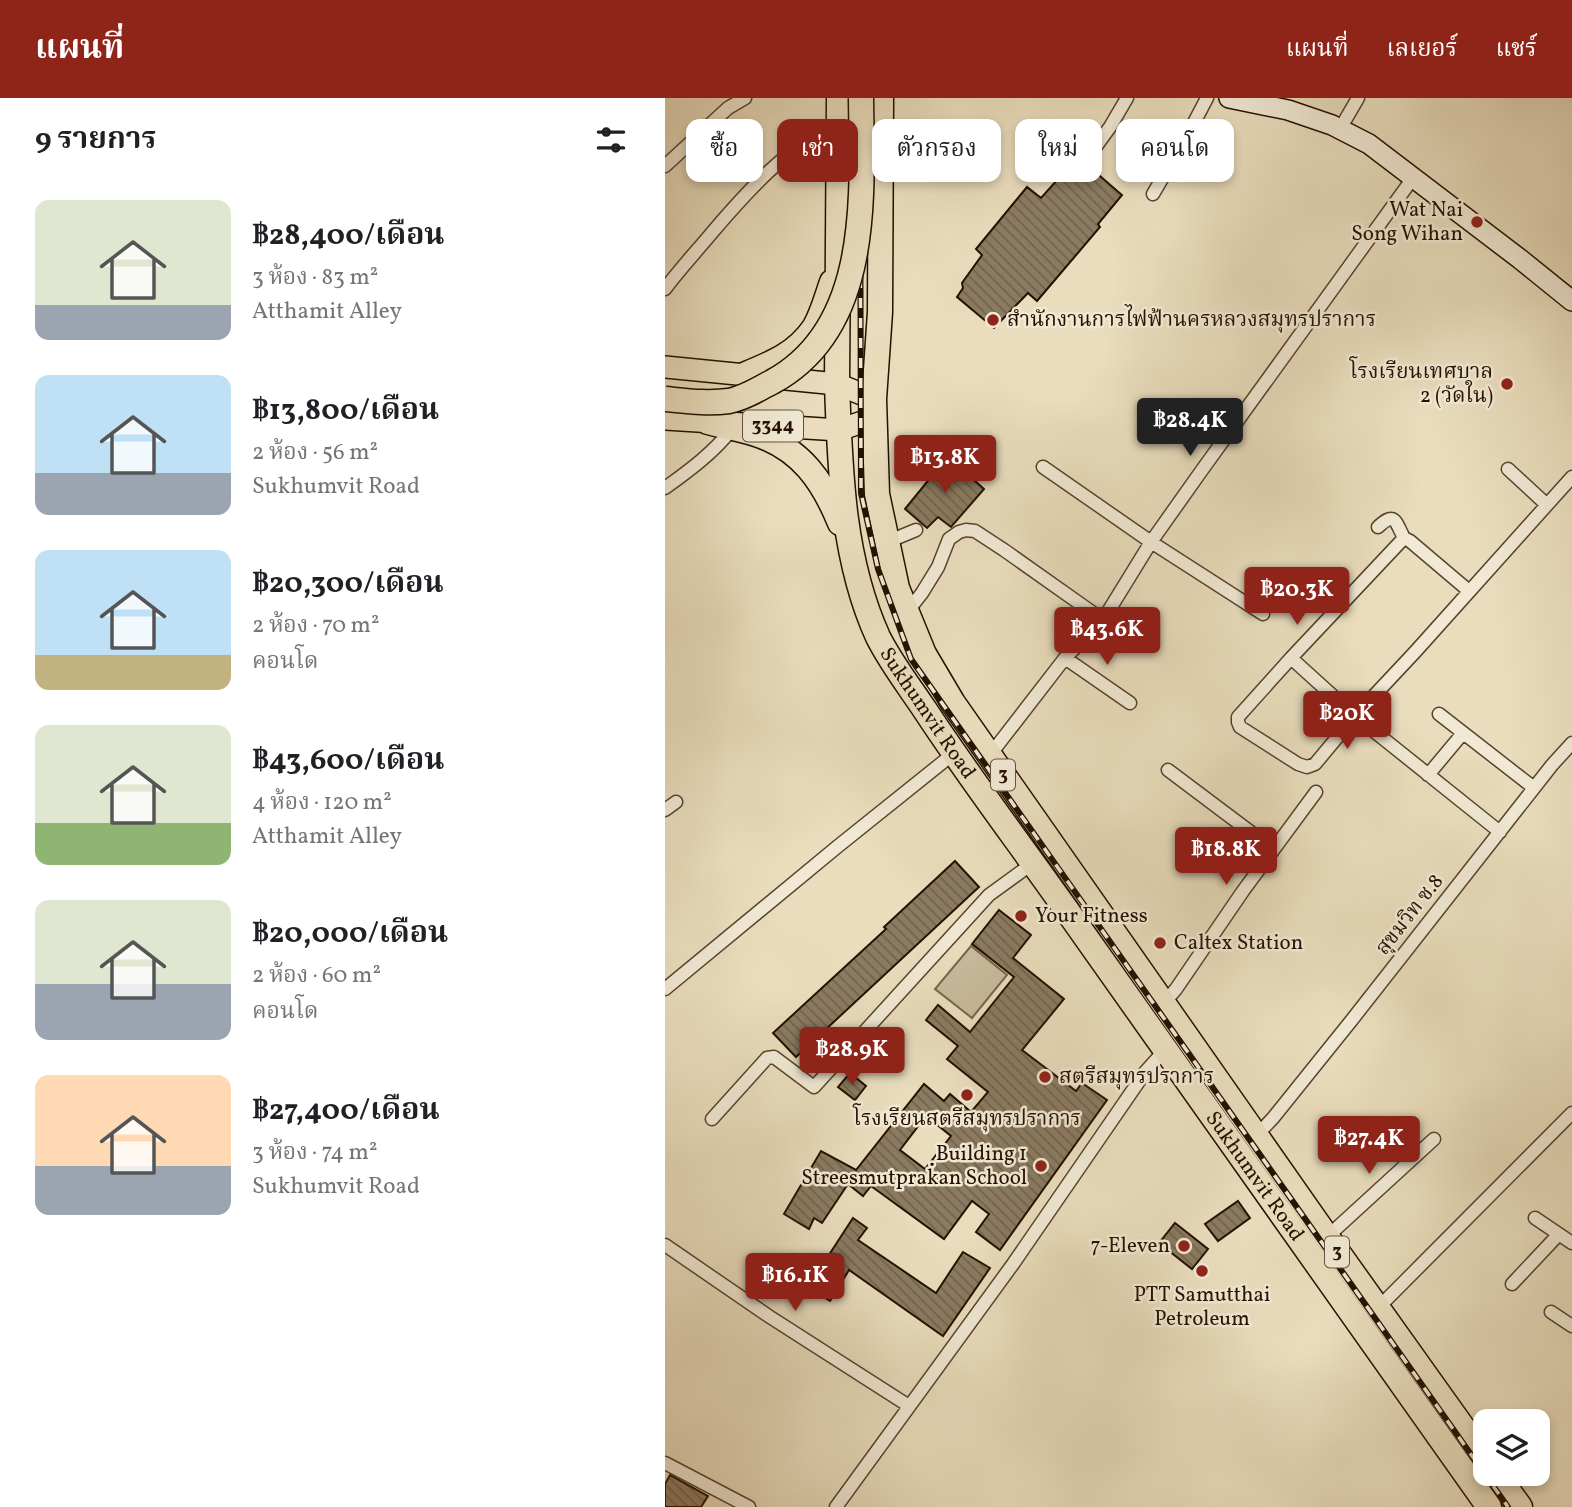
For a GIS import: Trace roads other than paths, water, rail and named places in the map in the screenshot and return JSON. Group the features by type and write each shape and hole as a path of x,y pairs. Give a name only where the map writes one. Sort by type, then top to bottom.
{"highway":[{"path":"665,399 707,403 750,394 801,363 826,332 855,261 861,214 861,98"},
{"name":"Sukhumvit Road","path":"881,98 880,312 874,408 877,494 897,588 924,654 990,755 1163,1004 1473,1442"},
{"name":"Sukhumvit Road","path":"838,109 839,430 849,543 857,580 878,637 953,754 1489,1507"},
{"path":"746,374 788,355 803,342 815,326 838,268"},
{"path":"838,311 858,324 870,320 880,312"},
{"path":"708,422 757,435 779,444 800,459 829,496 849,543"},
{"path":"849,543 853,531 871,524 882,530 887,542"},
{"path":"1505,1486 1520,1507"}],"main road":[{"name":"3344","path":"665,369 837,384 874,408 839,430 665,419"},
{"path":"665,369 674,387 673,395 665,408"}],"street":[{"path":"665,166 728,108 745,98"},
{"path":"1102,138 1127,98"},
{"path":"1153,194 1207,98"},
{"path":"1229,98 1267,102 1340,129 1369,144 1572,301"},
{"path":"1340,129 1358,98"},
{"path":"667,282 741,197 838,109"},
{"path":"990,755 1065,658 1103,620 1151,542 1413,178"},
{"path":"665,488 719,446 732,429"},
{"path":"1043,467 1151,542 1263,614"},
{"path":"1509,469 1547,505"},
{"path":"1404,538 1238,717 1240,727 1298,764 1307,767 1315,764 1355,716 1572,477"},
{"path":"1378,527 1391,518 1404,538 1469,591"},
{"path":"887,542 916,530"},
{"path":"907,612 938,567 950,539 966,530 975,531 1004,550 1103,620"},
{"path":"1291,657 1355,716 1500,832"},
{"path":"1065,658 1130,703"},
{"path":"1439,714 1534,788"},
{"path":"1428,775 1463,733"},
{"name":"สุขมวิท ซ.8","path":"1256,1136 1572,743"},
{"path":"666,987 953,754"},
{"path":"1168,770 1273,849"},
{"path":"1163,1004 1316,792"},
{"path":"665,810 676,802"},
{"path":"712,1119 767,1058 774,1057 814,1087 989,895 1033,863"},
{"path":"836,1507 1013,1264 1146,1071 1165,1050"},
{"path":"1377,1309 1572,1113"},
{"path":"1327,1237 1434,1139"},
{"path":"1513,1284 1568,1239 1535,1218"},
{"path":"665,1245 909,1406"},
{"path":"1551,1312 1572,1326"},
{"path":"665,1463 749,1507"}],"railway":[{"path":"860,98 861,493 878,569 911,659 1508,1507"}],"place":[{"name":"Wat Nai Song Wihan","path":"1477,222"},
{"name":"สำนักงานการไฟฟ้านครหลวงสมุทรปราการ","path":"993,320"},
{"name":"โรงเรียนเทศบาล 2 (วัดใน)","path":"1507,384"},
{"name":"Your Fitness","path":"1021,916"},
{"name":"Caltex Station","path":"1160,943"},
{"name":"สตรีสมุทรปราการ","path":"1045,1077"},
{"name":"โรงเรียนสตรีสมุทรปราการ","path":"967,1095"},
{"name":"ฺBuilding 1 Streesmutprakan School","path":"1041,1166"},
{"name":"7-Eleven","path":"1184,1246"},
{"name":"PTT Samutthai Petroleum","path":"1202,1271"}]}
